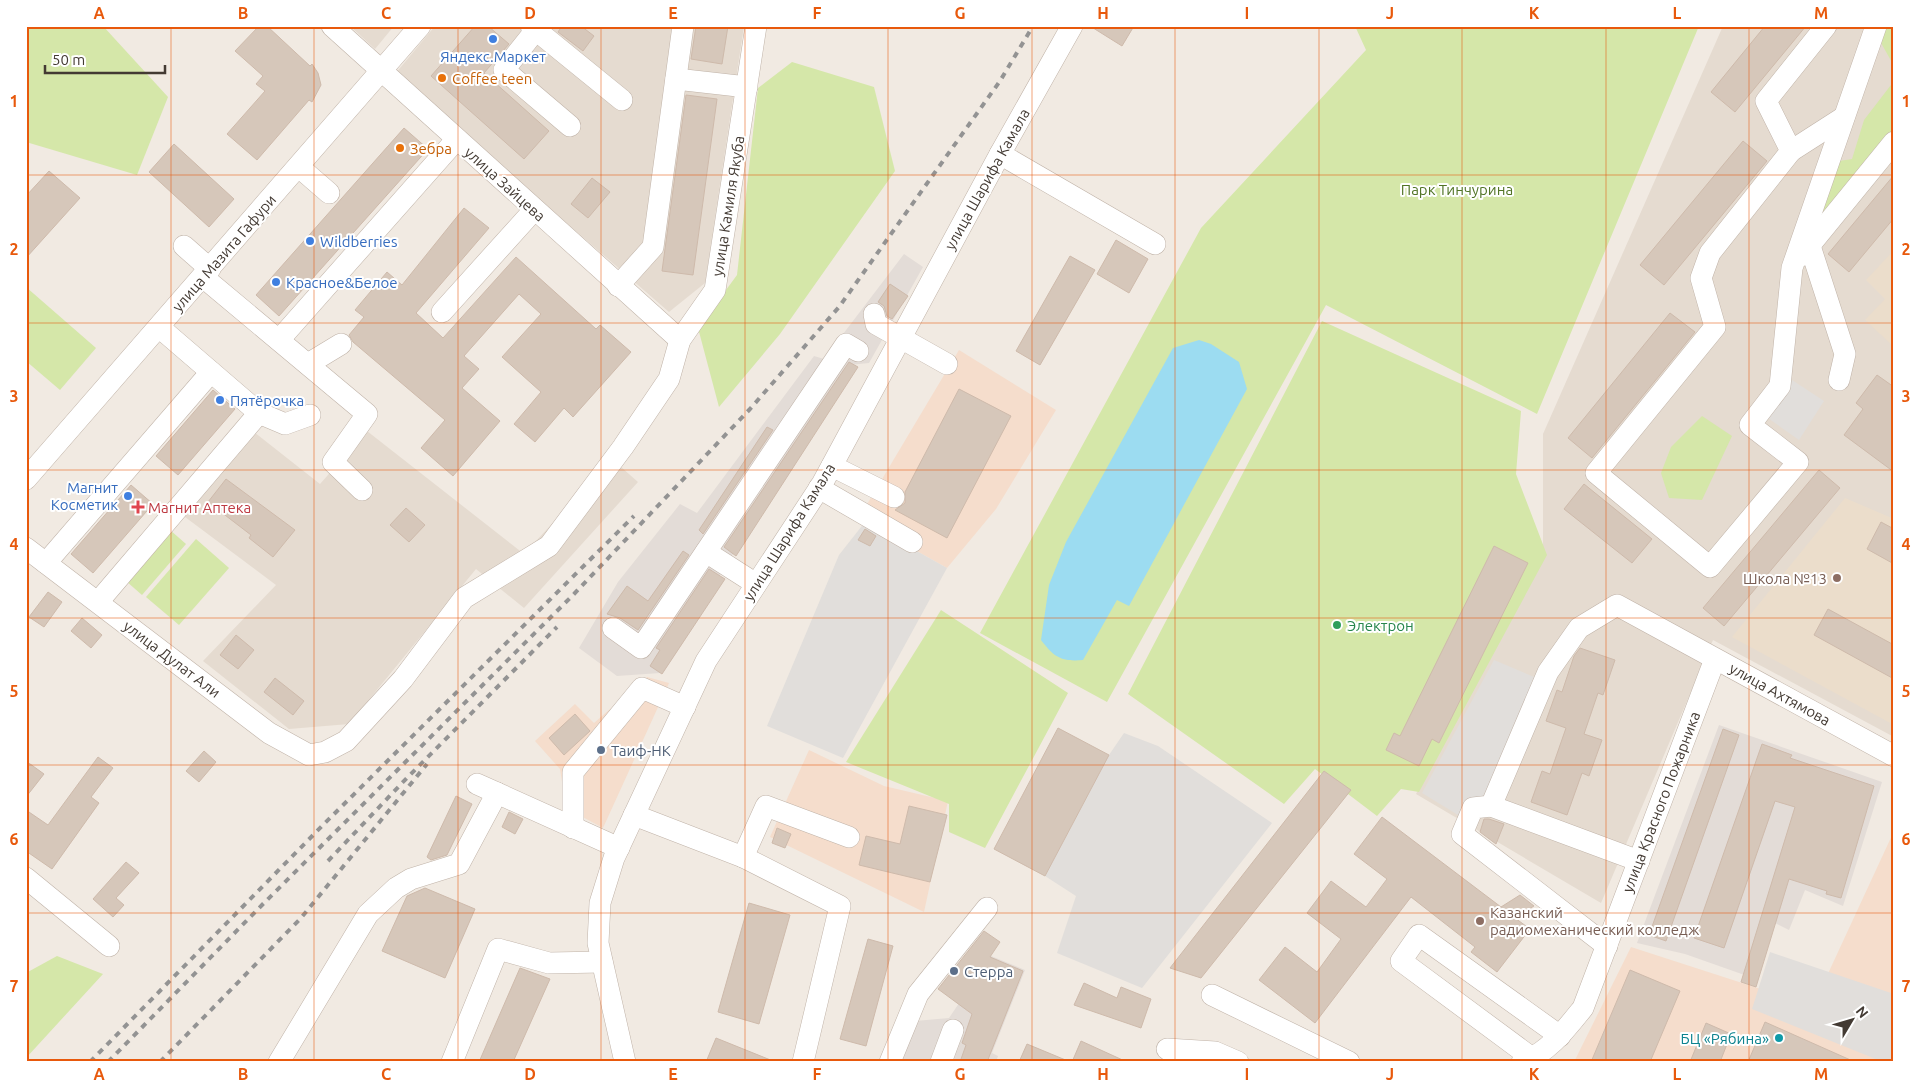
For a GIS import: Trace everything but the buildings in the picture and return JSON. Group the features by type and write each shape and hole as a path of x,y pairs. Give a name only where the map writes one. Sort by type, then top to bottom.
{"street":[{"name":"улица Зайцева","path":"332,26 381,73 680,340"},
{"name":"улица Мазита Гафури","path":"26,480 420,26"},
{"path":"618,286 653,247 683,26"},
{"name":"улица Камиля Якуба","path":"325,752 346,741 403,679 464,598 550,546 623,447 669,379 680,340 715,290 756,26"},
{"name":"улица Шарифа Камала","path":"625,1062 598,943 600,903 618,848 706,661 832,466 1000,154 1072,26"},
{"path":"1792,151 1766,101 1826,26"},
{"path":"1844,117 1792,151 1710,253 1701,278 1715,328 1596,473 1710,567 1798,462 1750,426 1780,386 1792,268 1876,26"},
{"path":"570,126 504,70 535,28 622,100"},
{"path":"676,79 746,87"},
{"path":"279,340 456,140"},
{"path":"1792,268 1894,142"},
{"path":"1000,154 1156,244"},
{"path":"298,167 328,193"},
{"path":"442,312 534,210"},
{"path":"184,246 207,273 279,340 367,414 333,462 362,490"},
{"path":"1810,246 1845,354 1839,380"},
{"path":"874,314 876,324 947,364"},
{"path":"159,327 259,413 285,424 310,415"},
{"path":"308,364 341,344"},
{"path":"613,628 641,648 846,344 858,351"},
{"path":"46,563 211,372"},
{"path":"98,602 259,413"},
{"path":"832,466 894,497"},
{"path":"819,488 912,542"},
{"name":"улица Дулат Али","path":"26,548 269,733 309,755 325,752"},
{"path":"706,552 756,584"},
{"name":"улица Ахтямова","path":"1491,806 1548,672 1579,628 1617,605 1894,756"},
{"name":"улица Красного Пожарника","path":"1527,1060 1560,1036 1583,1008 1715,659"},
{"path":"573,828 573,772 642,688 685,707"},
{"path":"477,784 618,848"},
{"path":"279,1062 368,914 396,888 411,879 459,864 497,793"},
{"path":"743,857 766,806 849,837"},
{"path":"1607,946 1462,834 1473,808 1491,806 1639,860"},
{"path":"634,815 743,857 840,906 803,1062"},
{"path":"26,878 109,946"},
{"path":"890,1062 918,994 987,908"},
{"path":"1527,1060 1401,961 1419,935 1560,1036"},
{"path":"452,1062 498,949 549,964 602,962"},
{"path":"1212,994 1350,1062"},
{"path":"941,1062 954,1030"},
{"path":"1167,1049 1215,1052 1238,1062"}],"shaded area":[{"path":"350,26 394,26 375,49"},
{"path":"435,26 744,26 705,283 669,312 395,74"},
{"path":"1723,26 1894,26 1894,737 1713,640 1601,903 1416,794 1543,551 1543,434"},
{"path":"1894,250 1894,347 1865,320 1885,299 1866,280"},
{"path":"904,254 923,267 869,363 849,365 660,673 617,676 579,648 618,582 680,504 697,513 814,356 824,359"},
{"path":"959,350 1056,410 996,509 947,568 865,522 860,516"},
{"path":"1792,380 1824,401 1799,440 1765,416"},
{"path":"249,428 320,484 367,431 524,554 612,459 638,482 524,608 476,569 349,724 289,729 203,661 276,585 177,511"},
{"name":"Школа №13","path":"1845,498 1894,519 1894,725 1732,637"},
{"path":"865,522 947,568 843,758 767,726 839,555"},
{"path":"1494,660 1539,679 1489,803 1463,818 1422,793"},
{"path":"647,677 669,683 603,828 566,808 560,769 535,741 575,704 594,723"},
{"path":"1719,725 1882,782 1843,906 1805,890 1789,930 1773,922 1753,978 1685,954 1637,943"},
{"path":"1124,733 1158,746 1272,823 1142,988 1057,953 1076,896 1045,876 1109,755"},
{"path":"809,750 884,786 948,801 924,912 770,837"},
{"path":"1894,831 1894,1062 1574,1062 1631,947 1813,1006"},
{"path":"1770,952 1894,994 1894,1062 1883,1062 1752,1009"},
{"path":"991,956 1025,970 992,1053 998,1056 996,1062 897,1062 915,1021 949,1018"}],"green space":[{"path":"26,26 103,26 168,97 137,175 26,142"},
{"name":"Парк Тинчурина","path":"1355,26 1699,26 1537,414 1326,305 1107,702 980,633 1201,228 1366,50"},
{"path":"1879,26 1894,26 1894,66 1876,34"},
{"path":"792,62 874,87 895,171 780,334 719,407 698,328 737,275 758,88"},
{"path":"1894,81 1894,137 1813,237 1839,161 1852,159 1864,120"},
{"path":"26,287 96,348 60,390 26,361"},
{"name":"Электрон","path":"1322,321 1521,411 1516,474 1547,555 1419,792 1401,789 1377,816 1315,769 1284,804 1128,694"},
{"path":"1702,416 1732,436 1702,500 1669,498 1661,473 1671,447"},
{"path":"170,530 186,544 142,595 126,581"},
{"path":"196,539 229,568 179,625 146,597"},
{"path":"941,610 1068,693 985,848 949,832 949,804 846,762"},
{"path":"57,956 103,974 26,1058 26,973"}],"water":[{"path":"1199,340 1211,344 1239,362 1247,389 1129,606 1117,600 1083,660 1063,659 1050,651 1041,640 1049,585 1066,542 1173,348"}],"railway":[{"path":"108,1062 262,905 574,594 750,409 839,307 1000,81 1033,26"},
{"path":"90,1062 324,824 634,516"},
{"path":"328,861 402,783 557,627"},
{"path":"160,1062 301,918 427,764"}],"place":[{"name":"Яндекс.Маркет","path":"493,39"},
{"name":"Coffee teen","path":"442,78"},
{"name":"Зебра","path":"400,148"},
{"name":"Wildberries","path":"310,241"},
{"name":"Красное&Белое","path":"276,282"},
{"name":"Пятёрочка","path":"220,400"},
{"name":"Магнит Косметик","path":"128,496"},
{"name":"Магнит Аптека","path":"138,507"},
{"name":"Школа №13","path":"1837,578"},
{"name":"Электрон","path":"1337,625"},
{"name":"Таиф-НК","path":"601,750"},
{"name":"Казанский радиомеханический колледж","path":"1480,921"},
{"name":"Стерра","path":"954,971"},
{"name":"БЦ «Рябина»","path":"1779,1038"}]}
